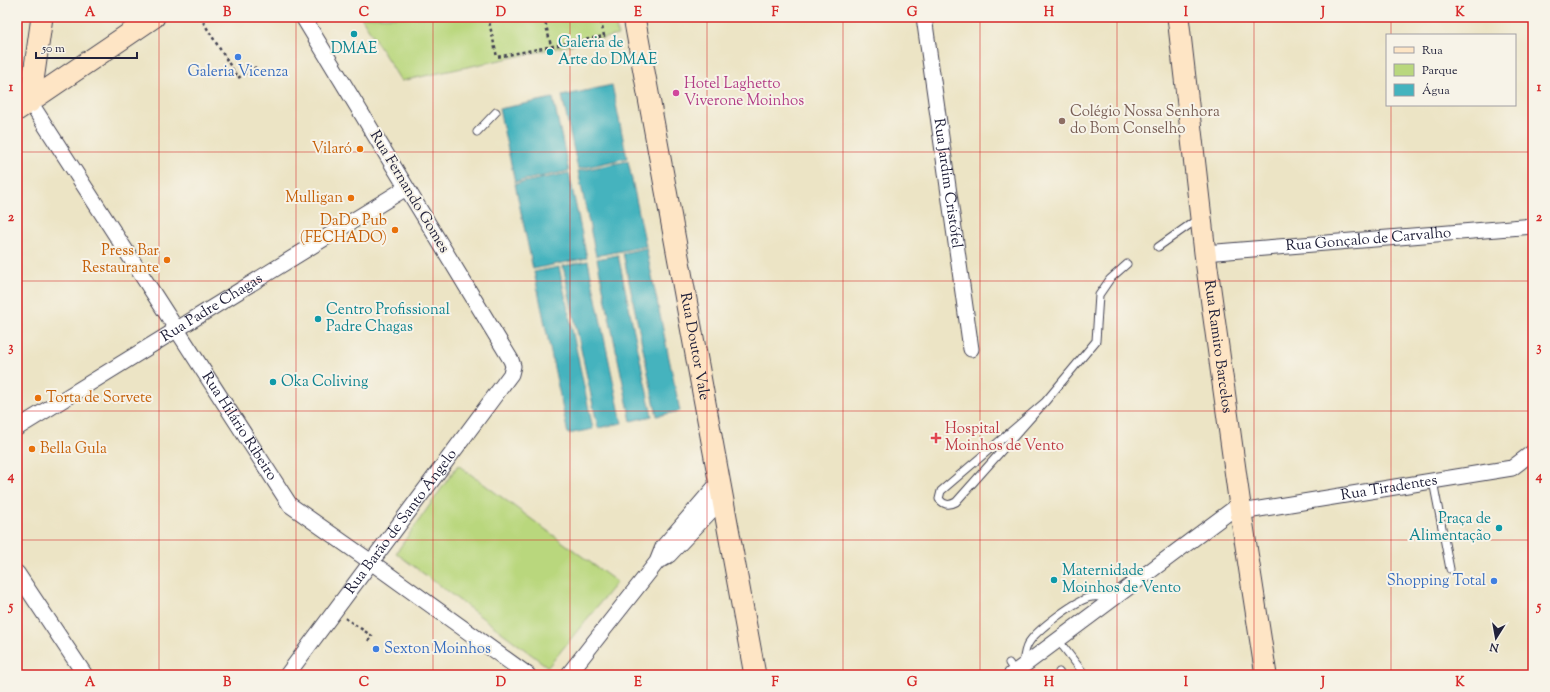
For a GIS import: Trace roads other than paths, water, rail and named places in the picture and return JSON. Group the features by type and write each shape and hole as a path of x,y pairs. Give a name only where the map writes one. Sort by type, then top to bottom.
{"street":[{"path":"24,106 42,17"},
{"path":"24,106 154,17"},
{"name":"Rua Fernando Gomes","path":"303,17 511,360 513,366"},
{"name":"Rua Doutor Vale","path":"634,17 755,675"},
{"name":"Rua Jardim Cristófel","path":"924,17 971,349"},
{"name":"Rua Ramiro Barcelos","path":"1178,17 1200,217 1236,513 1266,675"},
{"name":"Rua Hilário Ribeiro","path":"24,106 177,329 290,505 528,675"},
{"name":"Rua Padre Chagas","path":"17,428 406,188"},
{"name":"Rua Gonçalo de Carvalho","path":"1205,253 1533,226"},
{"name":"Rua Barão de Santo Ângelo","path":"287,675 511,374 513,366"},
{"name":"Rua Tiradentes","path":"1016,670 1113,598 1236,513 1512,468 1533,452"},
{"path":"568,675 657,562 669,555 721,489"},
{"path":"17,573 85,675"}],"lane":[{"path":"478,132 496,112"},
{"path":"1158,246 1200,217"},
{"path":"1045,402 941,490 939,499 945,504 952,504 956,502 1045,402 1096,341 1099,295 1110,280 1127,264"},
{"path":"1433,481 1450,569"},
{"path":"1016,670 1028,644 1045,626 1077,604 1092,597 1113,598"},
{"path":"1058,640 1085,675"}],"water":[{"path":"612,85 627,158 578,169 562,96"},
{"path":"553,98 569,171 515,182 499,109"},
{"path":"628,161 646,246 596,256 578,171"},
{"path":"569,173 587,258 533,269 515,184"},
{"path":"646,248 680,411 657,416 623,253"},
{"path":"618,255 652,416 631,421 597,259"},
{"path":"588,261 622,423 598,428 563,266"},
{"path":"559,267 593,429 568,434 534,272"}],"place":[{"name":"DMAE","path":"354,34"},
{"name":"Galeria de Arte do DMAE","path":"550,52"},
{"name":"Galeria Vicenza","path":"238,57"},
{"name":"Hotel Laghetto Viverone Moinhos","path":"676,93"},
{"name":"Colégio Nossa Senhora do Bom Conselho","path":"1062,121"},
{"name":"Vilaró","path":"360,149"},
{"name":"Mulligan","path":"351,198"},
{"name":"DaDo Pub (FECHADO)","path":"395,230"},
{"name":"Press Bar Restaurante","path":"167,260"},
{"name":"Centro Profissional Padre Chagas","path":"318,319"},
{"name":"Oka Coliving","path":"273,382"},
{"name":"Torta de Sorvete","path":"38,398"},
{"name":"Hospital Moinhos de Vento","path":"936,438"},
{"name":"Bella Gula","path":"32,449"},
{"name":"Praça de Alimentação","path":"1499,528"},
{"name":"Maternidade Moinhos de Vento","path":"1054,580"},
{"name":"Shopping Total","path":"1494,581"},
{"name":"Sexton Moinhos","path":"376,649"}]}
